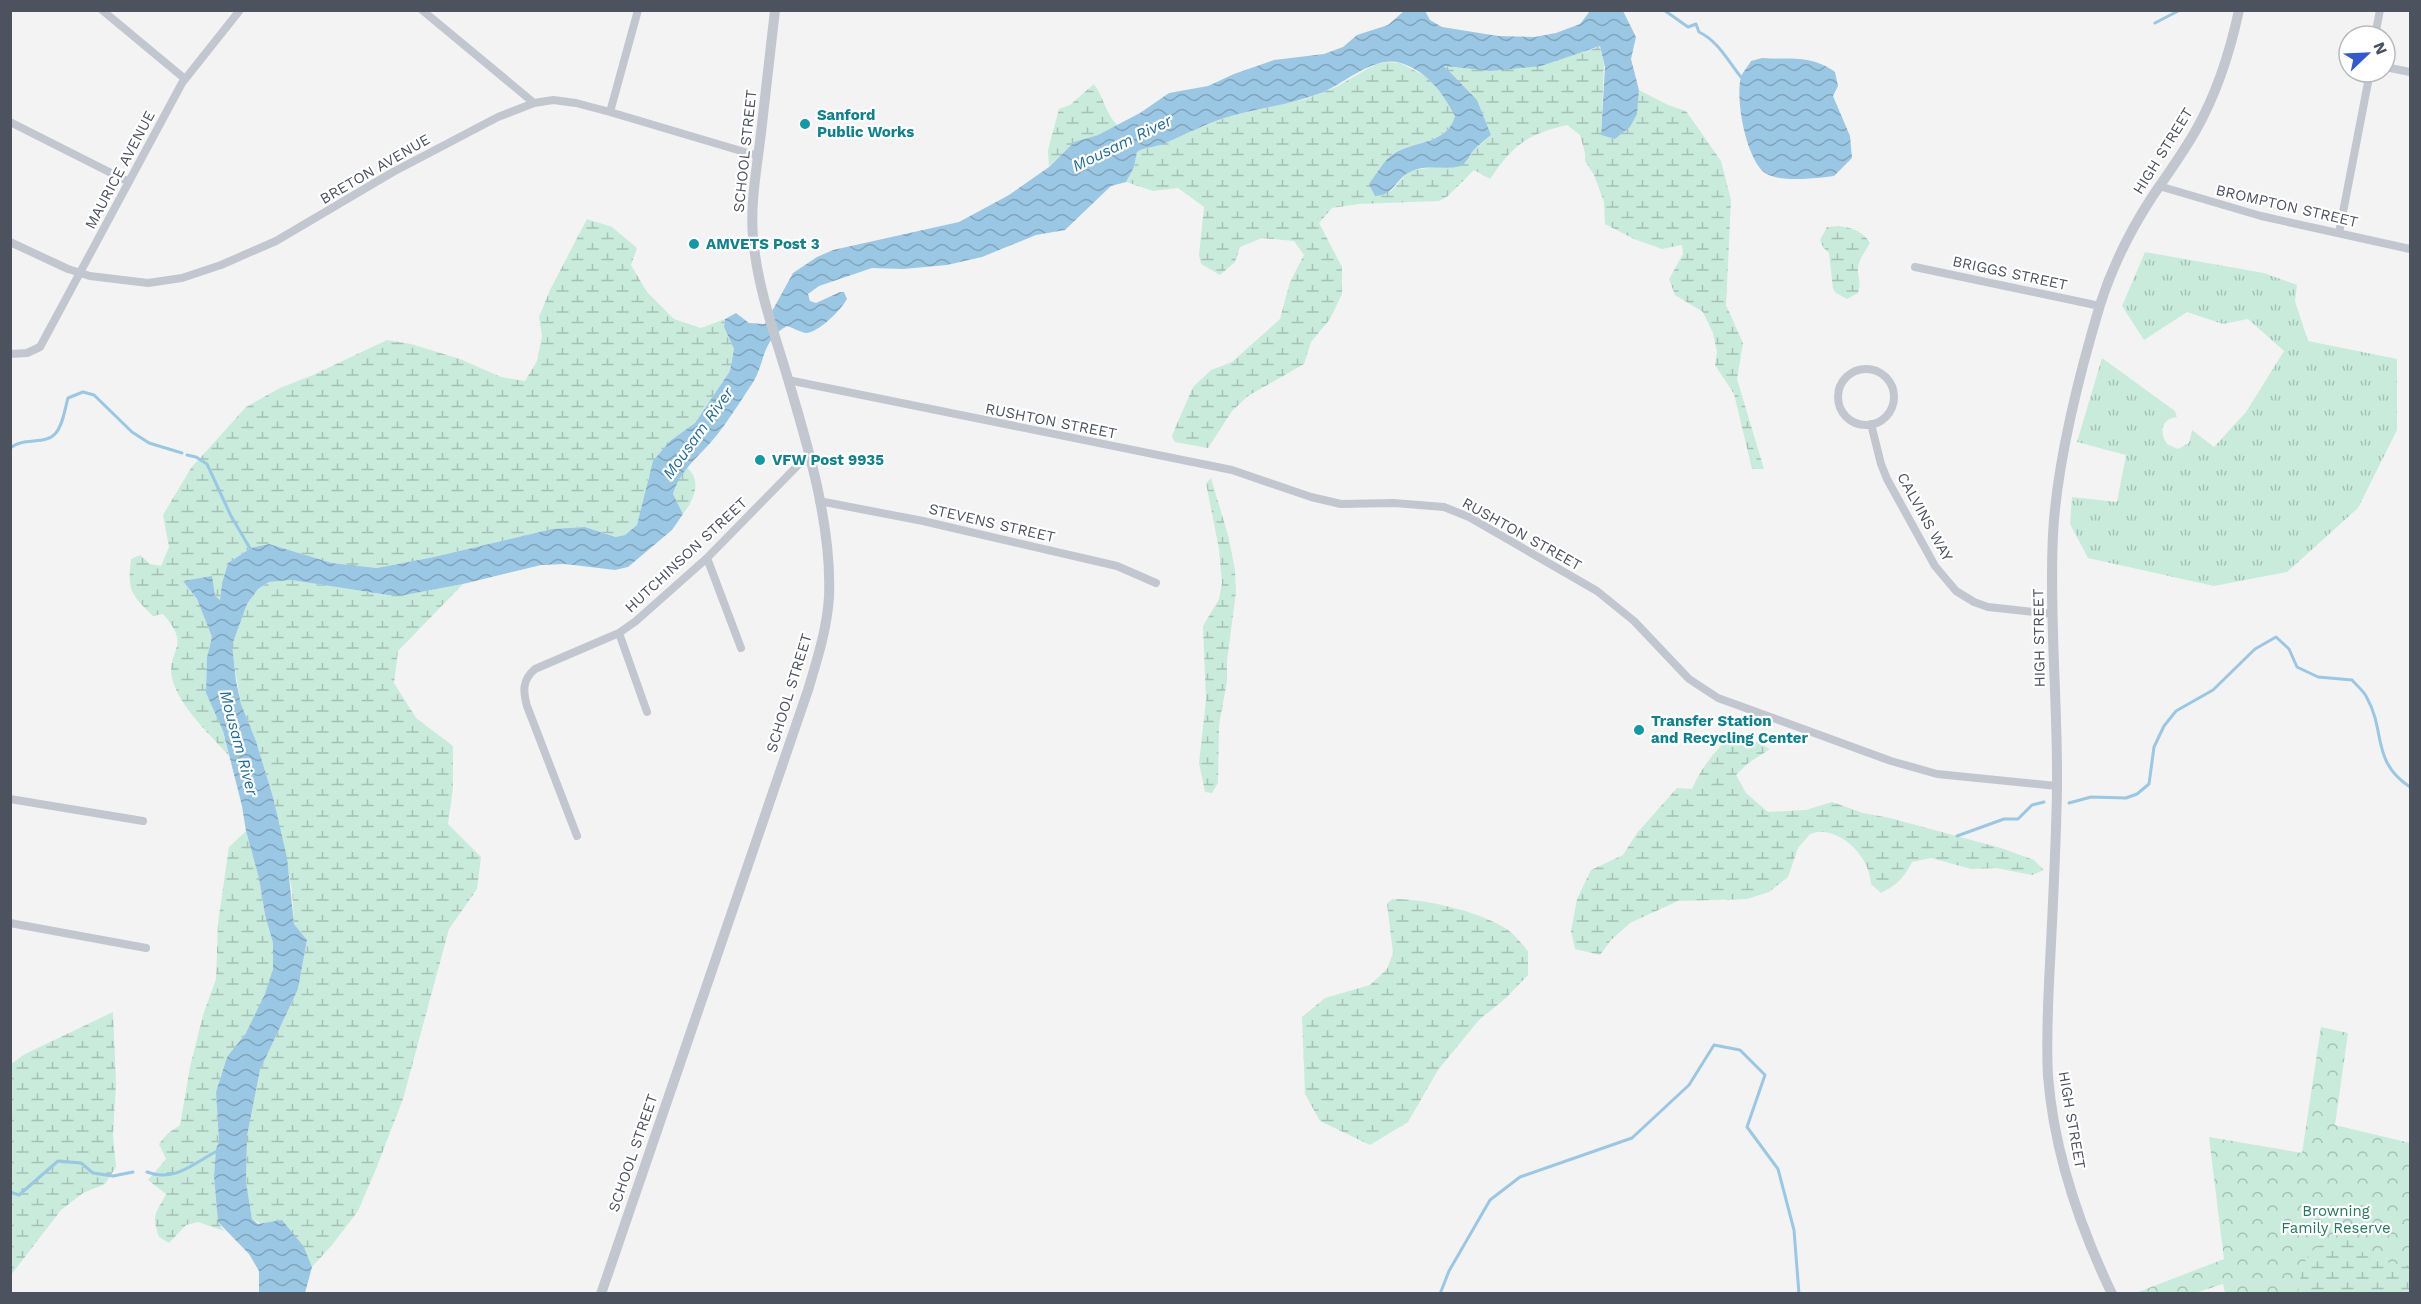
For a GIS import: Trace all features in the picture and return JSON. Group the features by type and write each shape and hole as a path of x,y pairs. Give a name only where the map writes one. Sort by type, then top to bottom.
{"street":[{"path":"102,10 185,79"},
{"name":"MAURICE AVENUE","path":"10,354 37,350 50,331 185,79 240,10"},
{"path":"422,10 534,102"},
{"path":"610,112 638,10"},
{"name":"SCHOOL STREET","path":"601,1293 820,649 827,610 829,575 819,501 769,315 758,270 753,236 753,203 775,10"},
{"name":"HIGH STREET","path":"2112,1293 2092,1251 2068,1184 2054,1120 2049,1076 2047,1032 2057,786 2052,565 2056,499 2070,426 2100,306 2124,245 2195,132 2208,107 2229,48 2239,10"},
{"path":"2339,233 2368,84"},
{"name":"BRETON AVENUE","path":"10,242 80,274 148,283 182,278 221,265 276,241 393,172 498,117 534,102 553,100 576,103 758,156"},
{"path":"10,122 129,182"},
{"name":"BROMPTON STREET","path":"2159,186 2234,209 2410,249"},
{"name":"BRIGGS STREET","path":"1915,267 2100,306"},
{"path":"1862,369 1874,370 1884,375 1893,390 1894,402 1890,412 1881,420 1871,424 1862,424 1846,417 1838,398 1843,381 1851,373 1862,369"},
{"name":"RUSHTON STREET","path":"788,380 1232,470 1311,497 1341,504 1394,503 1444,507 1469,517 1597,591 1634,621 1689,679 1719,698 1926,771 1980,780 2057,786"},
{"name":"CALVINS WAY","path":"1871,424 1887,479 1935,566 1950,585 1961,595 1988,607 2053,614"},
{"name":"HUTCHINSON STREET","path":"577,836 527,706 525,682 534,669 619,633 663,598 707,558 808,454"},
{"name":"STEVENS STREET","path":"819,501 922,521 1118,566 1156,583"},
{"path":"707,558 741,648"},
{"path":"619,633 647,712"},
{"path":"10,799 143,821"},
{"path":"10,923 146,948"}],"green space":[{"path":"1600,46 1604,65 1601,135 1615,139 1627,128 1636,113 1639,90 1668,105 1686,111 1721,161 1731,200 1726,305 1743,343 1737,379 1764,469 1752,469 1734,394 1715,365 1717,352 1713,333 1703,312 1675,295 1669,279 1683,254 1682,245 1662,249 1634,239 1605,224 1604,202 1594,175 1585,161 1580,135 1567,125 1531,137 1522,143 1506,157 1490,179 1474,170 1448,196 1439,201 1359,204 1332,208 1319,223 1342,267 1342,294 1330,319 1311,342 1304,364 1248,396 1232,411 1208,448 1175,442 1172,437 1173,433 1193,387 1211,370 1232,362 1280,319 1290,282 1304,255 1294,241 1262,238 1240,247 1235,262 1220,275 1201,264 1199,255 1204,207 1178,188 1153,191 1126,182 1134,167 1137,152 1230,116 1306,99 1336,87 1376,64 1400,63 1429,78 1449,104 1455,116 1445,132 1437,137 1392,154 1381,170 1390,192 1409,171 1466,162 1473,151 1491,135 1477,100 1443,66 1490,71"},
{"path":"1094,84 1117,125 1098,135 1074,142 1049,166 1048,150 1059,109 1070,105"},
{"path":"587,219 612,227 637,248 631,265 647,292 674,319 701,328 725,319 724,327 734,349 730,371 695,423 670,441 648,478 647,491 637,525 625,535 617,537 585,527 552,529 377,568 332,563 269,544 251,548 228,563 220,601 197,579 183,581 197,599 212,637 207,657 206,693 223,731 229,756 188,710 176,689 171,668 177,642 172,625 163,614 153,616 135,597 130,585 131,559 140,555 150,564 161,566 169,547 163,515 191,468 246,407 280,388 387,340 411,344 460,359 501,377 525,381 537,361 542,336 539,317 550,290"},
{"path":"1839,226 1857,231 1870,243 1859,264 1858,293 1847,299 1833,289 1829,253 1820,240 1827,227"},
{"path":"2145,252 2264,273 2297,285 2295,301 2308,341 2397,359 2397,430 2358,508 2287,572 2214,586 2088,558 2070,524 2072,497 2117,502 2126,455 2077,442 2102,358 2175,411 2177,417 2168,420 2162,431 2167,444 2178,449 2189,443 2192,430 2214,447 2246,412 2284,351 2248,319 2223,324 2187,312 2144,340 2122,306"},
{"path":"686,467 694,478 695,490 683,514 673,494 677,481"},
{"path":"1211,478 1228,535 1235,570 1236,592 1227,661 1227,681 1219,725 1218,783 1212,793 1205,792 1199,763 1206,700 1203,626 1219,599 1222,583 1219,549 1206,483"},
{"path":"291,580 388,595 405,595 463,584 398,651 394,683 416,718 453,746 453,788 448,824 481,857 477,889 449,929 403,1099 376,1169 358,1211 312,1267 304,1247 252,1219 246,1182 247,1136 260,1070 298,989 307,940 294,924 292,890 273,797 256,741 241,704 231,646 247,604 258,589 269,582"},
{"path":"1730,736 1754,740 1770,749 1747,764 1736,775 1746,793 1768,812 1806,810 1832,802 1863,813 2001,848 2034,860 2044,870 2032,875 1996,868 1971,869 1931,858 1912,862 1900,880 1881,893 1871,884 1867,867 1850,844 1833,834 1819,832 1810,834 1798,848 1788,877 1769,892 1747,899 1678,901 1630,923 1611,940 1600,955 1575,949 1571,931 1577,899 1591,870 1623,855 1637,833 1677,788 1692,789 1708,761"},
{"path":"246,831 259,877 265,915 273,943 273,969 266,994 246,1033 227,1057 216,1092 219,1141 216,1149 214,1176 218,1222 224,1231 198,1222 186,1225 169,1243 159,1237 155,1223 156,1214 166,1194 148,1180 166,1159 159,1144 167,1134 180,1125 190,1067 203,1015 216,979 218,923 229,847"},
{"path":"1393,899 1421,901 1456,908 1502,926 1513,934 1528,951 1528,975 1506,998 1479,1020 1438,1070 1408,1122 1370,1145 1320,1121 1305,1094 1302,1017 1325,998 1370,985 1387,969 1393,953 1387,903"},
{"path":"113,1012 116,1083 113,1135 116,1167 105,1184 83,1193 61,1210 11,1275 11,1064 25,1054"},
{"name":"Browning Family Reserve","path":"2321,1027 2348,1033 2335,1125 2410,1143 2410,1293 2225,1293 2223,1284 2195,1293 2133,1294 2224,1259 2209,1137 2302,1153"},
{"path":"2333,1238 2346,1238 2372,1260 2410,1266 2410,1293 2298,1293 2306,1259 2316,1247"}],"water":[{"name":"Mousam River","path":"1404,11 1425,11 1430,20 1442,27 1498,36 1535,37 1556,33 1580,24 1590,11 1623,11 1636,37 1631,59 1639,90 1637,114 1630,127 1615,139 1601,135 1605,67 1600,46 1541,66 1490,71 1444,66 1477,100 1491,135 1462,165 1412,171 1402,177 1387,193 1375,196 1369,184 1393,154 1438,137 1451,125 1455,116 1439,91 1419,71 1401,63 1380,63 1321,93 1222,119 1163,144 1137,152 1134,167 1126,182 1111,186 1065,230 1036,235 982,257 947,265 903,269 872,268 819,286 808,294 810,301 816,303 840,292 844,292 847,299 835,314 817,329 806,333 787,326 772,338 752,384 722,428 689,466 676,486 673,494 683,514 672,530 628,567 615,570 565,564 541,565 405,595 388,595 291,580 269,582 258,589 247,604 232,645 236,681 241,704 256,741 273,797 287,858 294,924 307,940 298,989 260,1070 247,1136 246,1182 252,1219 258,1224 282,1220 304,1247 312,1267 305,1293 259,1293 259,1271 249,1254 218,1222 214,1176 216,1149 219,1141 216,1092 227,1057 246,1033 265,994 273,969 273,943 223,731 206,693 207,657 212,637 197,599 183,581 212,576 215,596 220,600 228,563 251,548 269,544 332,563 377,568 552,529 585,527 616,537 625,535 637,525 653,461 670,441 695,423 730,371 734,349 724,327 725,319 736,313 749,323 765,324 793,273 817,257 833,250 959,222 1009,195 1049,167 1074,142 1098,135 1140,113 1169,93 1208,86 1274,60 1324,54 1343,47 1357,35 1388,25"},
{"path":"1762,58 1809,60 1835,72 1838,86 1833,96 1850,136 1852,158 1834,176 1780,178 1765,173 1758,166 1747,142 1741,113 1740,87 1741,77 1751,61"}],"waterway":[{"path":"1664,10 1688,27 1696,24 1699,32 1717,46 1741,77"},
{"path":"2155,23 2180,10"},
{"path":"10,448 21,443 46,439 55,434 60,426 68,398 83,392 94,395 132,432 149,443 182,453"},
{"path":"187,455 196,457 207,464 231,516 251,550"},
{"path":"2069,803 2091,797 2126,798 2137,794 2149,784 2154,747 2164,726 2176,711 2213,690 2255,649 2276,637 2289,649 2297,667 2318,677 2352,680 2366,695 2373,711 2384,756 2398,777 2410,787"},
{"path":"1957,836 2004,819 2018,819 2032,805 2044,802"},
{"path":"1440,1294 1449,1271 1490,1200 1520,1177 1632,1138 1689,1085 1714,1045 1740,1050 1765,1075 1747,1127 1778,1169 1794,1230 1799,1294"},
{"path":"147,1172 157,1175 176,1173 219,1150"},
{"path":"10,1192 19,1195 58,1161 81,1163 93,1173 113,1176 133,1172"}],"place":[{"name":"Sanford Public Works","path":"805,124"},
{"name":"AMVETS Post 3","path":"694,244"},
{"name":"VFW Post 9935","path":"760,460"},
{"name":"Transfer Station and Recycling Center","path":"1639,730"}]}
